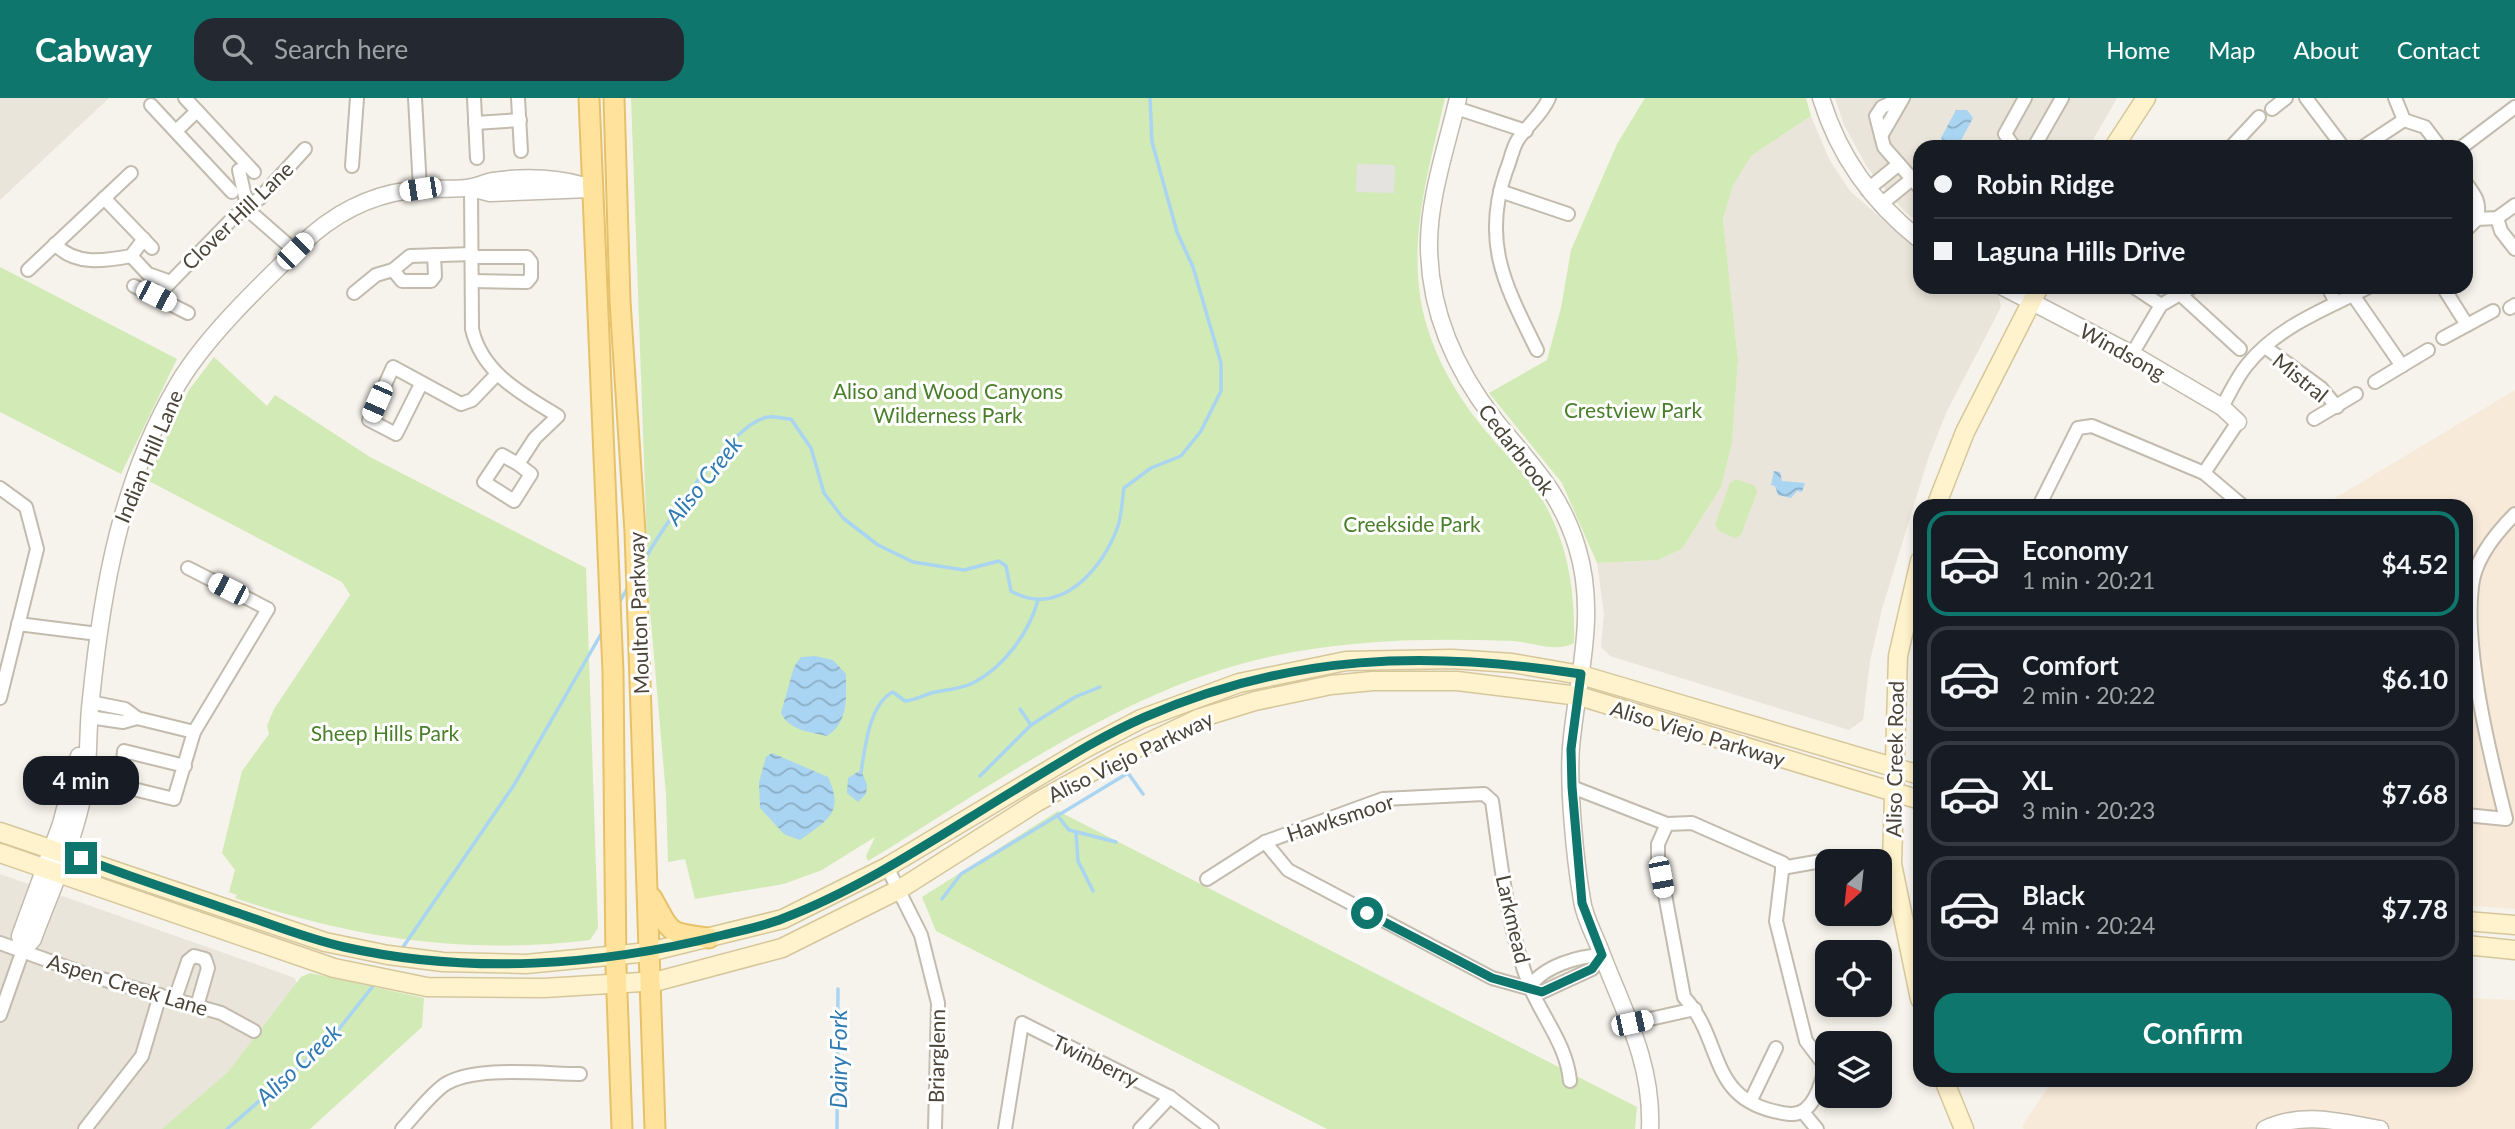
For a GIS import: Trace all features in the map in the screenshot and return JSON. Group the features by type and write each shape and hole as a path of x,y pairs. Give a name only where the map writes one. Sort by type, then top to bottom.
{"main road":[{"name":"Moulton Parkway","path":"589,98 612,672 616,956 622,1129"},
{"path":"2119,140 2146,98"},
{"name":"Moulton Parkway","path":"614,103 620,301 635,531 655,1129"},
{"path":"614,103 603,137 605,169 593,189 605,204 610,277 620,301"},
{"path":"1939,499 1965,432 2035,295"},
{"name":"Aliso Creek Road","path":"1913,591 1898,656 1892,864 1913,965"},
{"name":"Aliso Viejo Parkway","path":"0,832 342,947 443,962 526,964 649,952 783,919 887,867 1130,725 1239,682 1319,666 1395,658 1512,663 1581,674 1913,773"},
{"name":"Aliso Viejo Parkway","path":"0,853 334,968 421,986 544,988 617,981 649,981 782,948 900,889 1037,802 1120,756 1200,718 1255,701 1331,685 1373,681 1457,681 1579,696 1913,798"},
{"path":"648,891 668,928 683,935 709,938"},
{"path":"2473,922 2515,925"},
{"path":"2473,947 2515,950"},
{"path":"1947,1087 1964,1129"}],"street":[{"path":"185,98 246,168 248,210 295,251"},
{"path":"352,166 357,98"},
{"path":"415,98 420,189"},
{"path":"474,98 477,158"},
{"path":"518,98 521,151"},
{"path":"1537,350 1501,274 1495,235 1500,191 1517,140 1542,114 1549,98"},
{"path":"1821,98 1842,151 1867,190 1913,234"},
{"path":"1902,98 1881,136 1884,147 1913,180"},
{"path":"2010,140 2006,134 2025,98"},
{"path":"2038,140 2062,98"},
{"path":"2272,109 2286,98"},
{"path":"2306,98 2338,140"},
{"path":"2395,98 2404,120 2425,127 2435,140"},
{"path":"1457,103 1526,131"},
{"name":"Cedarbrook","path":"1457,103 1439,176 1429,246 1433,286 1446,337 1473,392 1534,464 1571,529 1584,572 1588,600 1571,749 1582,903 1643,1053 1649,1091 1650,1129"},
{"path":"151,105 232,192"},
{"path":"2471,140 2515,107"},
{"path":"176,131 197,111"},
{"path":"2239,140 2259,117"},
{"path":"475,123 520,120"},
{"path":"2373,140 2404,120"},
{"name":"Clover Hill Lane","path":"156,296 234,217 248,210 305,149"},
{"path":"1867,190 1899,164"},
{"path":"221,180 246,168"},
{"path":"28,270 131,173"},
{"name":"Indian Hill Lane","path":"0,1015 23,950 33,939 51,869 85,785 97,634 113,546 125,503 176,386 196,358 295,251 333,217 359,202 420,189 471,188 492,181 571,180 593,189"},
{"path":"1880,205 1913,185"},
{"path":"471,188 474,256 472,329 476,346 509,386 558,416 535,438 518,464"},
{"path":"1500,191 1568,214"},
{"path":"2473,193 2480,209 2473,223"},
{"path":"55,244 63,252 99,263 131,256 148,244 104,198"},
{"path":"2477,219 2497,218 2515,205"},
{"path":"2497,218 2501,231 2515,250"},
{"path":"393,270 402,281 431,281 435,276 434,255"},
{"name":"Clover Hill Lane","path":"131,256 148,274 168,281"},
{"path":"354,293 376,275 393,270 411,256 527,257 531,262 531,277 527,282 473,281"},
{"path":"134,286 188,313"},
{"path":"2144,294 2161,305"},
{"path":"2132,355 2161,305 2180,294 2240,349"},
{"path":"2332,294 2336,303"},
{"path":"2448,294 2468,325"},
{"name":"Windsong","path":"2035,295 2222,407 2238,422"},
{"path":"2222,407 2243,370 2264,347 2314,313 2353,295 2402,366"},
{"path":"2443,338 2493,311"},
{"name":"Mistral","path":"2264,347 2321,388 2337,407"},
{"path":"2375,382 2428,350"},
{"path":"421,384 396,434 369,420 393,367 461,404 472,400 497,374"},
{"name":"Mistral","path":"2314,419 2356,394"},
{"path":"2204,473 2238,422"},
{"path":"2042,499 2078,428 2092,426 2204,473 2235,499"},
{"path":"0,488 26,507 37,549 0,698"},
{"path":"2473,576 2495,534 2515,514"},
{"path":"185,765 124,751 121,786 174,799 185,765 194,732 268,609 188,568"},
{"path":"18,624 97,634"},
{"path":"2473,629 2477,674 2492,764 2511,820 2473,816"},
{"path":"89,716 125,709 137,718 194,732"},
{"path":"1572,787 1667,824 1692,823 1781,861 1776,921 1807,1041 1819,1054 1825,1066 1822,1086 1803,1112 1794,1114 1776,1111 1751,1100 1726,1082 1695,1009 1684,997 1657,857 1658,844 1667,824"},
{"name":"Hawksmoor","path":"1207,879 1265,842 1383,799 1484,794"},
{"name":"Larkmead","path":"1484,794 1492,801 1511,924 1530,987 1568,1062 1570,1081"},
{"path":"1265,842 1288,870 1326,893 1492,978 1542,992 1592,969 1602,955"},
{"path":"1782,866 1815,862"},
{"name":"Briarglenn","path":"887,867 921,935 938,1003 935,1129"},
{"name":"Aspen Creek Lane","path":"0,943 88,975 221,1013 254,1031"},
{"path":"1530,987 1536,977 1549,971 1583,956 1602,955"},
{"path":"175,999 188,961 194,956 205,960 208,968 197,1006"},
{"path":"1549,971 1556,985"},
{"path":"85,1129 142,1056 160,995"},
{"path":"1632,1023 1695,1009"},
{"name":"Twinberry","path":"1005,1129 1022,1023 1170,1097 1212,1129"},
{"path":"1751,1100 1776,1048"},
{"path":"402,1129 443,1086 457,1079 475,1074 580,1074"},
{"path":"1140,1129 1170,1097"},
{"path":"1803,1112 1817,1129"},
{"path":"2265,1129 2280,1122 2307,1117 2380,1129"}],"shaded area":[{"path":"0,98 109,98 0,200"},
{"path":"1835,98 2117,98 2093,140 1913,140 1913,218 1867,167 1844,125"},
{"path":"1811,116 1829,159 1850,191 1913,246 1913,294 1998,294 2001,307 1947,411 1916,499 1913,499 1913,508 1882,609 1870,661 1863,720 1849,730 1610,656 1601,647 1604,614 1597,563 1658,560 1682,549 1721,487 1732,443 1738,360 1723,219 1733,186 1751,156"},
{"path":"1357,164 1395,165 1394,193 1356,192"},
{"path":"2515,390 2515,909 2473,906 2473,499 2334,499"},
{"path":"0,874 295,978 298,989 228,1075 169,1129 0,1129"},
{"path":"2473,998 2515,1000 2515,1129 2024,1129 2022,1126 2048,1087 2473,1087"}],"green space":[{"name":"Aliso and Wood Canyons Wilderness Park","path":"631,98 1445,98 1420,215 1418,263 1422,306 1433,345 1461,399 1529,480 1544,502 1557,529 1570,577 1574,643 1560,647 1482,640 1360,643 1269,657 1216,672 1163,691 1112,715 1011,772 868,861 866,856 875,837 822,870 784,884 695,899 685,859 668,862 666,795 649,599"},
{"name":"Crestview Park","path":"1645,98 1806,98 1811,116 1751,156 1733,186 1723,219 1738,360 1732,443 1721,487 1682,549 1658,560 1597,563 1562,483 1489,393 1547,360 1561,308 1571,250 1617,144"},
{"path":"0,267 177,359 121,474 0,412"},
{"name":"Sheep Hills Park","path":"214,357 267,406 275,395 370,457 586,568 598,928 590,940 499,946 411,940 324,924 235,898 237,895 229,892 235,870 222,853 242,771 269,734 267,726 274,709 350,595 342,582 147,480 189,390"},
{"path":"1736,479 1755,486 1757,492 1741,535 1735,538 1719,531 1715,525 1730,483"},
{"path":"1058,811 1637,1107 1635,1129 1327,1129 936,931 922,897"},
{"path":"310,973 424,998 422,1027 310,1129 162,1129 228,1072 301,977"}],"water":[{"path":"1956,110 1967,110 1973,118 1961,140 1941,138"},
{"path":"1774,471 1780,472 1782,481 1805,483 1802,492 1797,491 1791,498 1778,495 1775,486 1771,485"},
{"path":"815,656 833,660 846,674 843,717 827,736 794,727 781,713 794,667 801,657"},
{"path":"772,753 828,777 833,789 835,799 831,814 800,840 784,834 760,808 759,782 766,757"},
{"path":"861,770 867,785 866,794 858,802 847,793 848,778"}],"waterway":[{"name":"Aliso Creek","path":"645,559 683,501 719,455 754,423 774,417 791,419 811,448 824,493 843,518 878,545 913,562 964,570 999,561 1006,566 1011,591 1029,598 1046,599 1077,585 1102,558 1111,542 1119,521 1124,488 1151,468 1181,456 1201,431 1221,391 1221,363 1193,267 1177,232 1152,142 1150,98"},
{"name":"Aliso Creek","path":"618,604 629,586"},
{"name":"Dairy Fork","path":"861,772 873,716 885,698 893,692 905,701 963,687 984,676 1005,658 1022,637 1038,600"},
{"name":"Aliso Creek","path":"401,950 514,785 604,629"},
{"path":"1020,709 1031,725 1075,697 1100,687"},
{"path":"980,776 1031,725"},
{"path":"942,899 961,874 1128,773 1143,794"},
{"path":"1057,815 1069,830 1116,842"},
{"path":"1076,832 1078,861 1093,891"},
{"name":"Aliso Creek","path":"227,1129 331,1039 377,981"},
{"name":"Dairy Fork","path":"837,1129 838,989"}],"route":[{"path":"81,858 325,942 388,956 443,962 526,964 649,952 783,919 855,885 1084,749 1141,719 1239,682 1292,670 1395,658 1512,663 1581,674 1571,749 1572,787 1582,903 1602,955 1592,969 1542,992 1492,978 1367,913"}],"park label":[{"name":"Creekside Park","path":"1412,523"}]}
